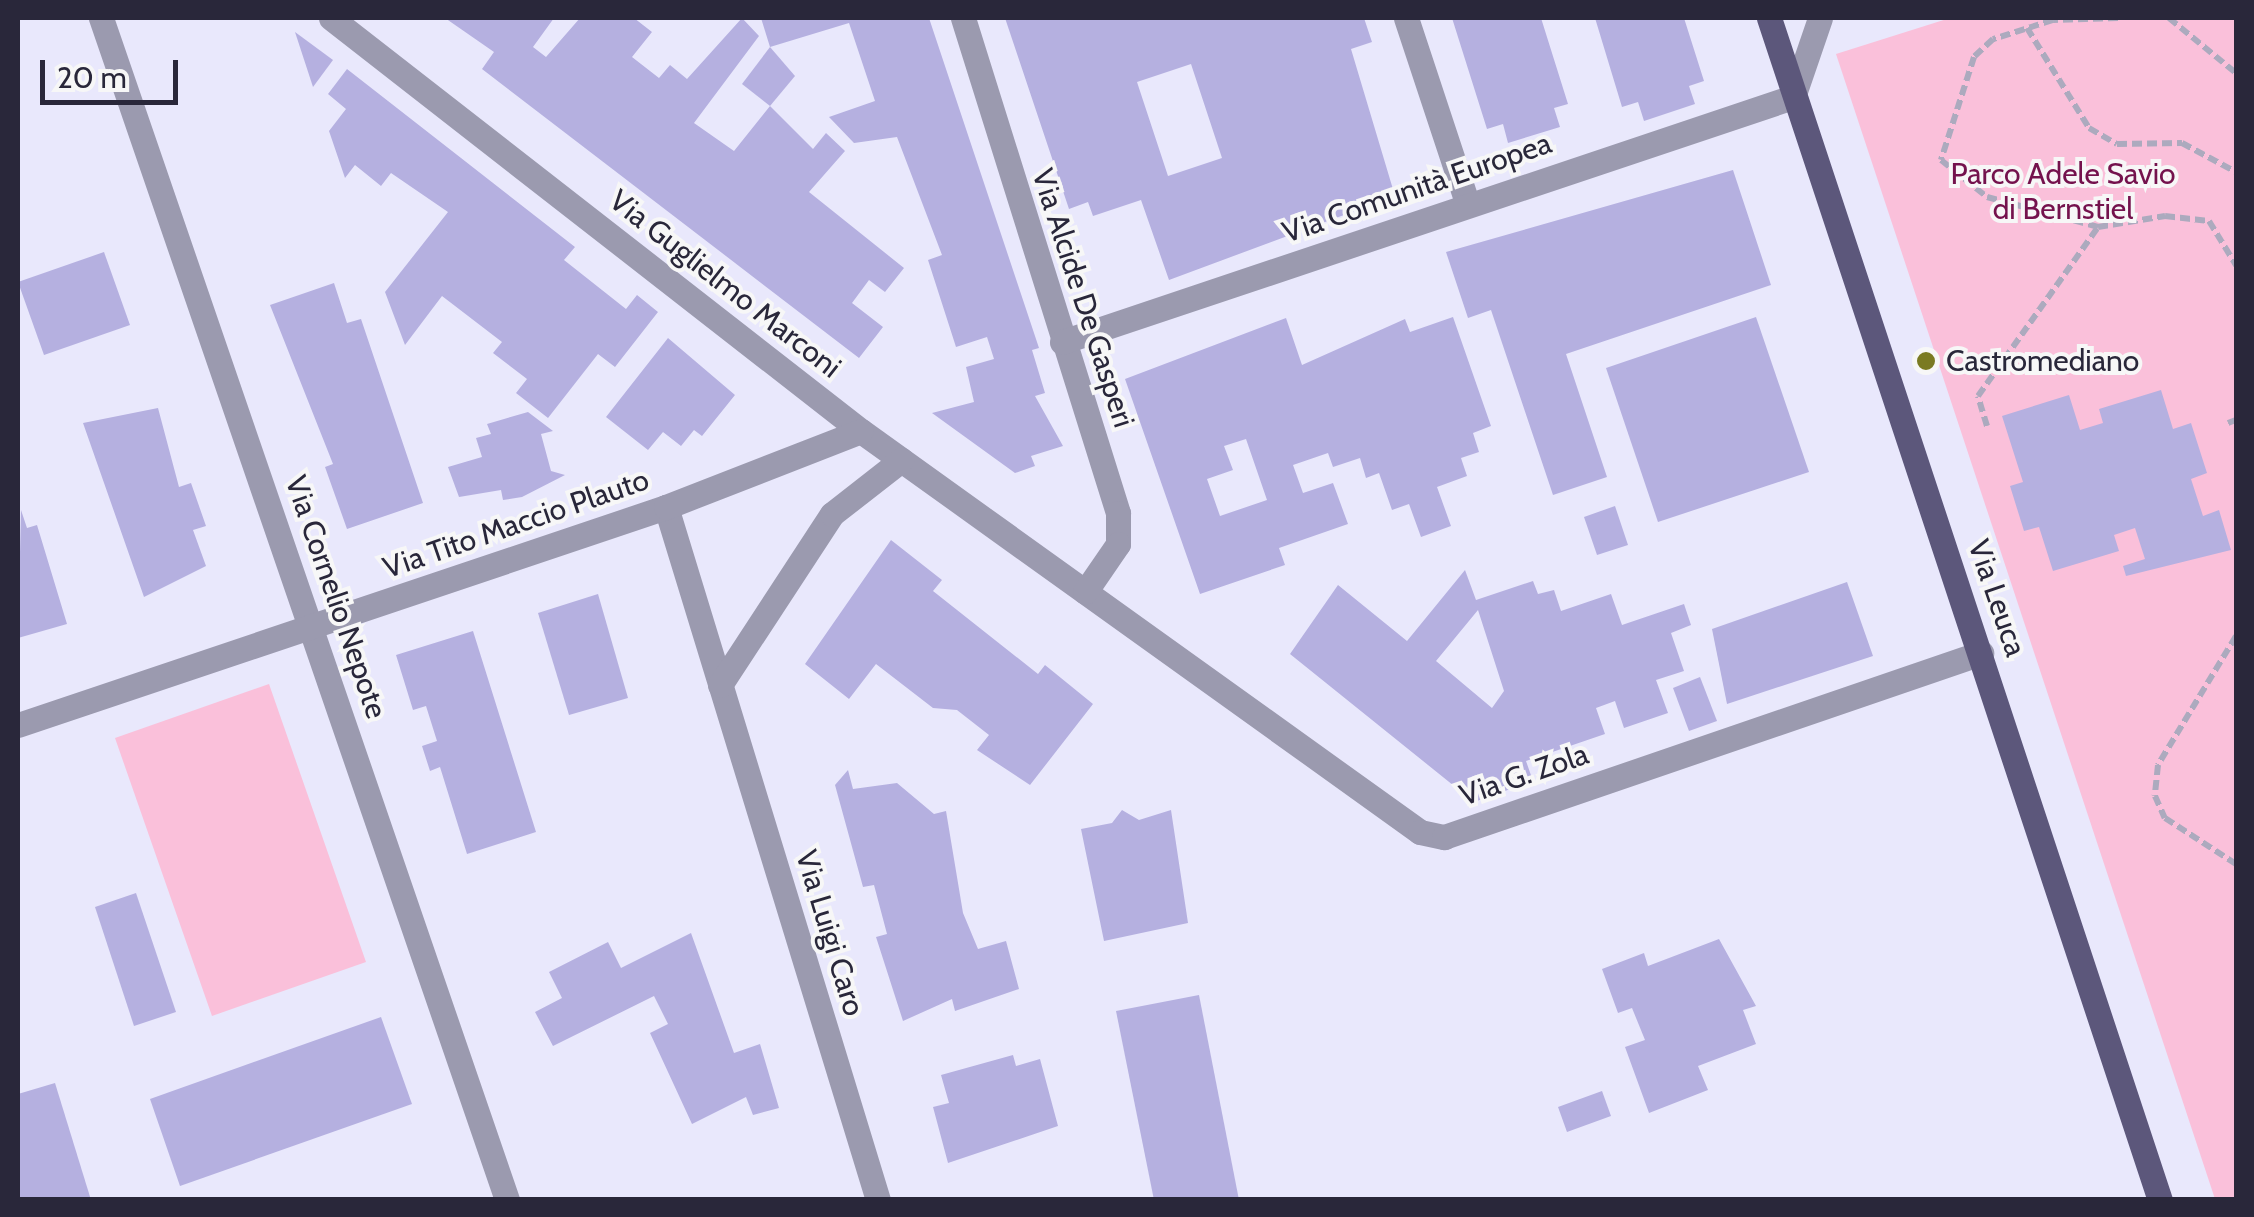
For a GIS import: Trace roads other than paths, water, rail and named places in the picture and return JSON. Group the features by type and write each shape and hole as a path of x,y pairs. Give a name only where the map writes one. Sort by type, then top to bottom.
{"main road":[{"name":"Via Leuca","path":"1769,18 2160,1200"}],"street":[{"name":"Via Cornelio Nepote","path":"100,18 507,1200"},
{"name":"Via Guglielmo Marconi","path":"331,18 861,431 1085,592"},
{"name":"Via Alcide De Gasperi","path":"964,18 1118,513 1118,544 1085,592"},
{"path":"1406,18 1468,204"},
{"path":"1793,98 1820,18"},
{"name":"Via Comunità Europea","path":"1062,342 1793,98"},
{"name":"Via Tito Maccio Plauto","path":"18,725 666,507 861,431"},
{"path":"720,685 832,514 901,460"},
{"name":"Via Luigi Caro","path":"666,507 878,1200"},
{"name":"Via G. Zola","path":"1085,592 1420,832 1444,837 1981,653"}],"place":[{"name":"Castromediano","path":"1926,361"}],"park label":[{"name":"Parco Adele Savio di Bernstiel","path":"2063,191"}]}
